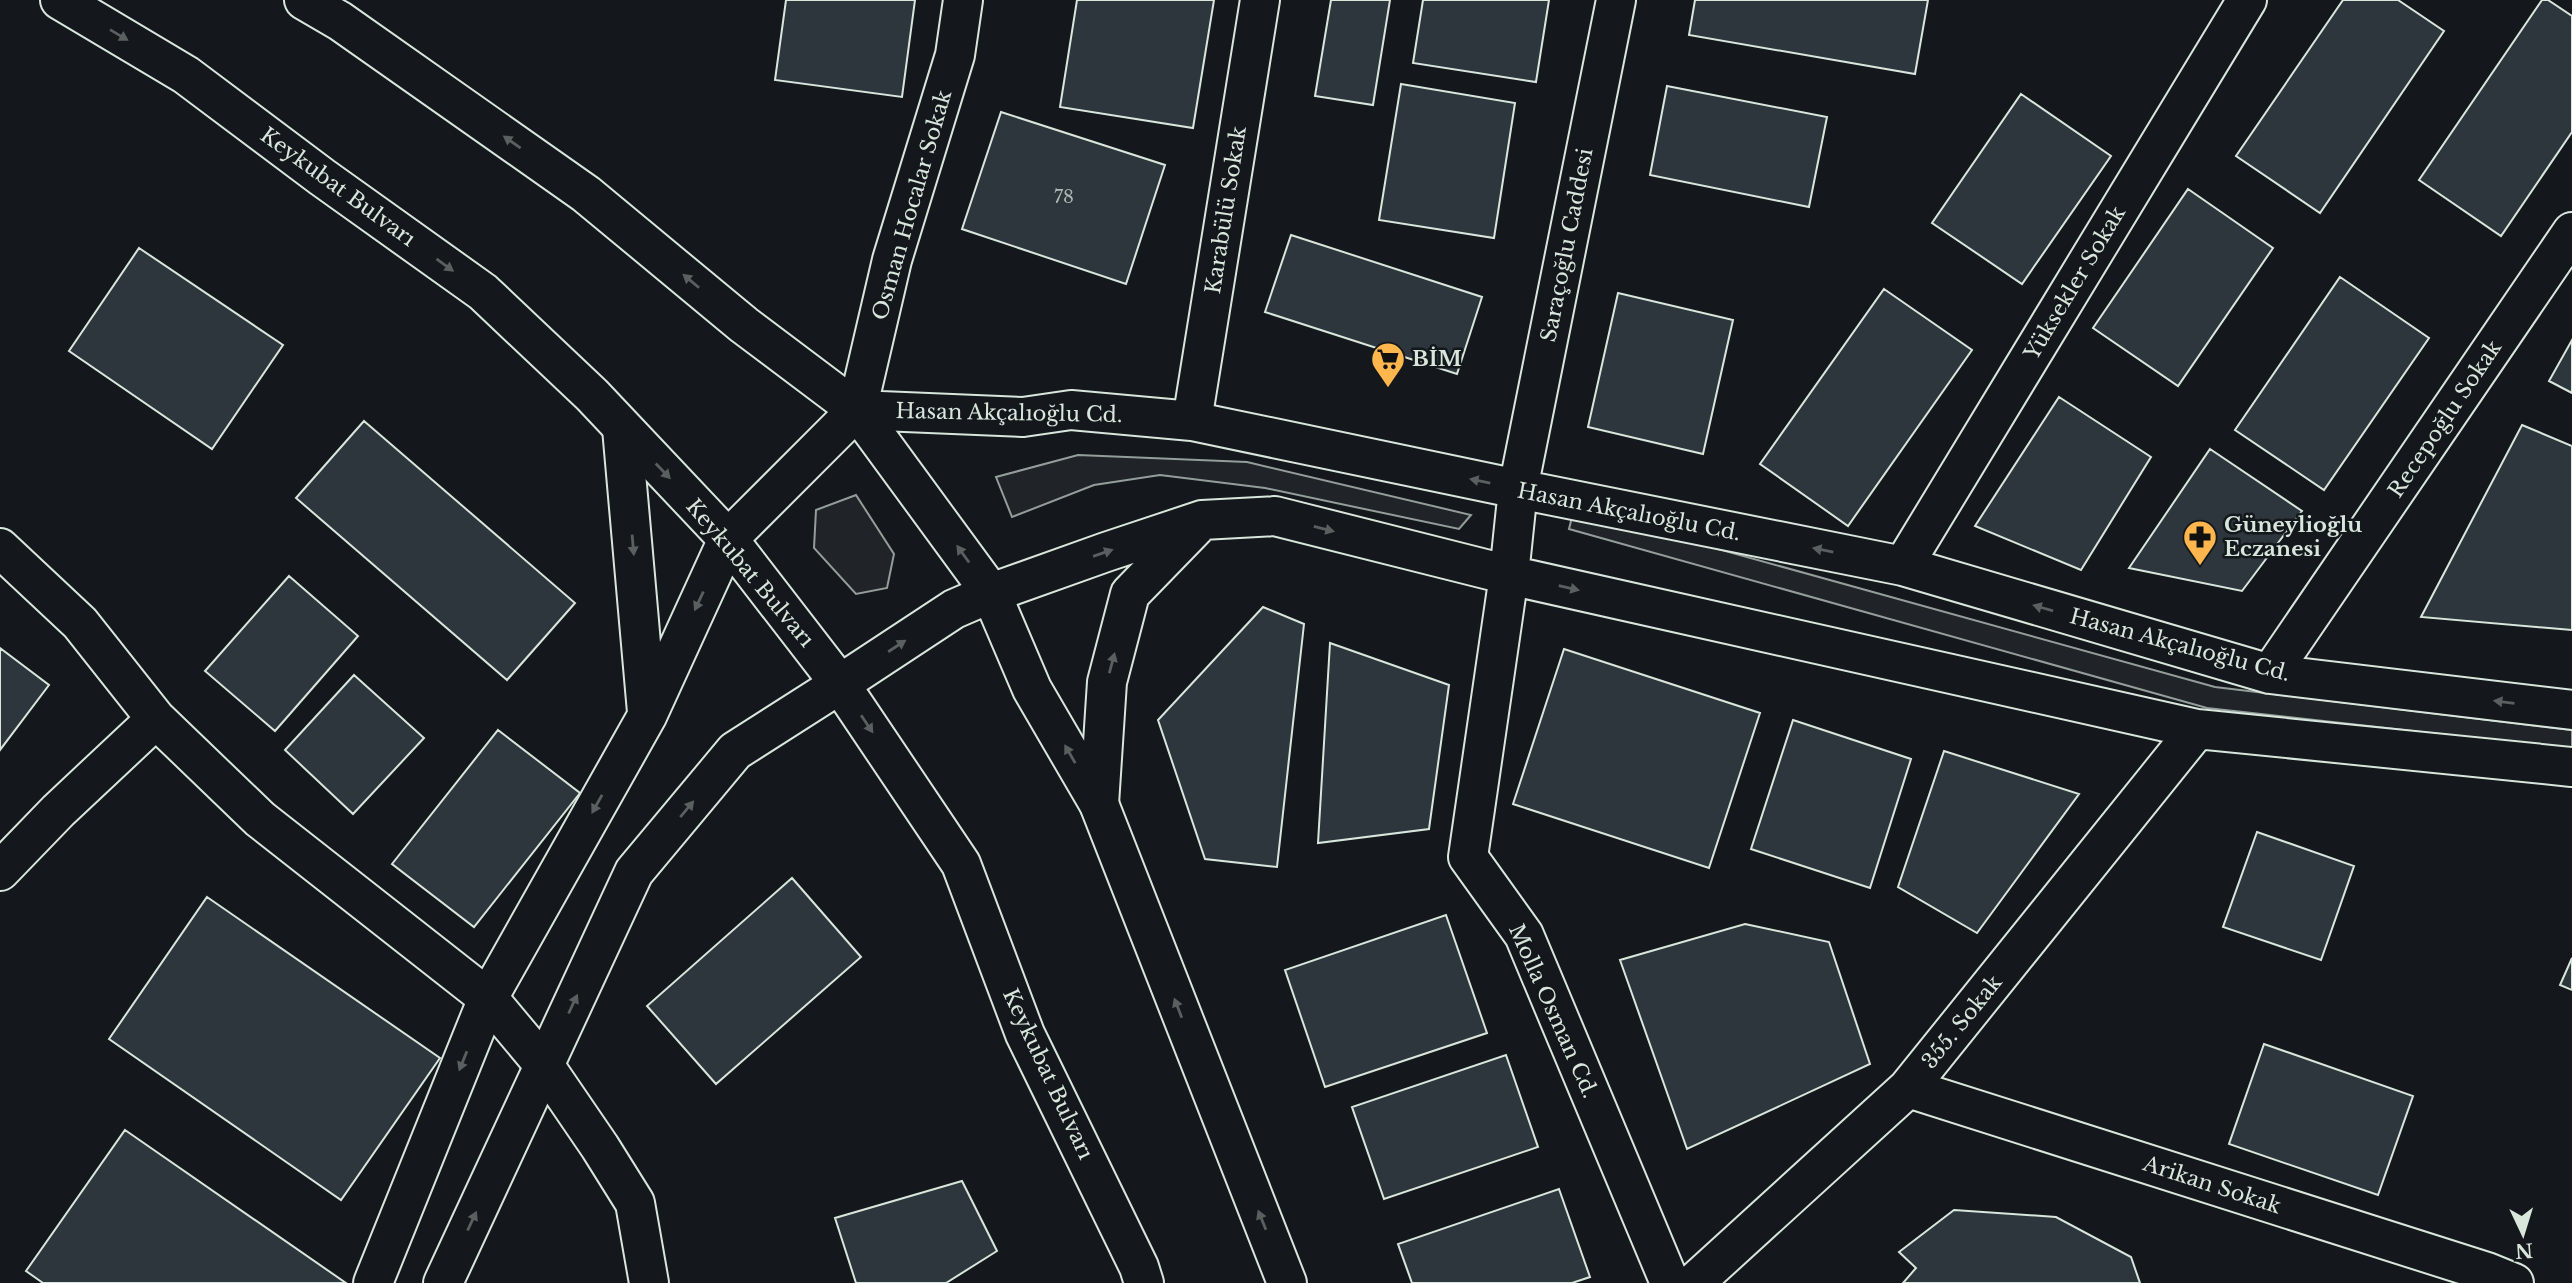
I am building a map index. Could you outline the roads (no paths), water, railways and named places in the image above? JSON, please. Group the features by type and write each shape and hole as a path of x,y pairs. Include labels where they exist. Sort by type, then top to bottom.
{"main road":[{"name":"Keykubat Bulvarı","path":"60,0 186,75 322,177 483,292 592,395 728,539 840,684 961,863 1025,1034 1139,1267 1144,1283"},
{"path":"304,0 340,21 586,194 744,325 857,410 991,593 1032,689 1098,804 1287,1283"},
{"name":"Osman Hocalar Sokak","path":"857,410 892,260 955,55 963,0"},
{"name":"Karabülü Sokak","path":"1192,421 1260,0"},
{"name":"Saraçoğlu Caddesi","path":"1518,489 1616,0"},
{"name":"Yüksekler Sokak","path":"1903,566 2247,0"},
{"name":"Recepoğlu Sokak","path":"2270,674 2572,232"},
{"path":"373,1283 488,998 647,716 728,539 857,410"},
{"name":"Hasan Akçalıoğlu Cd.","path":"857,410 1023,417 1071,410 1192,421 1903,566 2270,674 2572,710"},
{"path":"622,428 647,716"},
{"name":"Molla Osman Cd.","path":"1518,489 1509,575 1468,857 1524,935 1670,1283"},
{"path":"443,1283 634,872 735,751 954,609 991,593 1202,520 1275,516 1509,575 2197,729 2572,767"},
{"path":"1098,804 1107,682 1130,594 1202,520"},
{"path":"0,548 80,623 156,719 260,820 488,998 544,1065 635,1203 649,1283"},
{"path":"0,871 58,811 156,719"},
{"name":"355. Sokak","path":"1694,1283 1908,1088 2197,729"},
{"name":"Arikan Sokak","path":"1908,1088 2487,1272 2514,1283"}],"place":[{"name":"BİM","path":"1388,389"},
{"name":"Güneylioğlu Eczanesi","path":"2200,567"}]}
